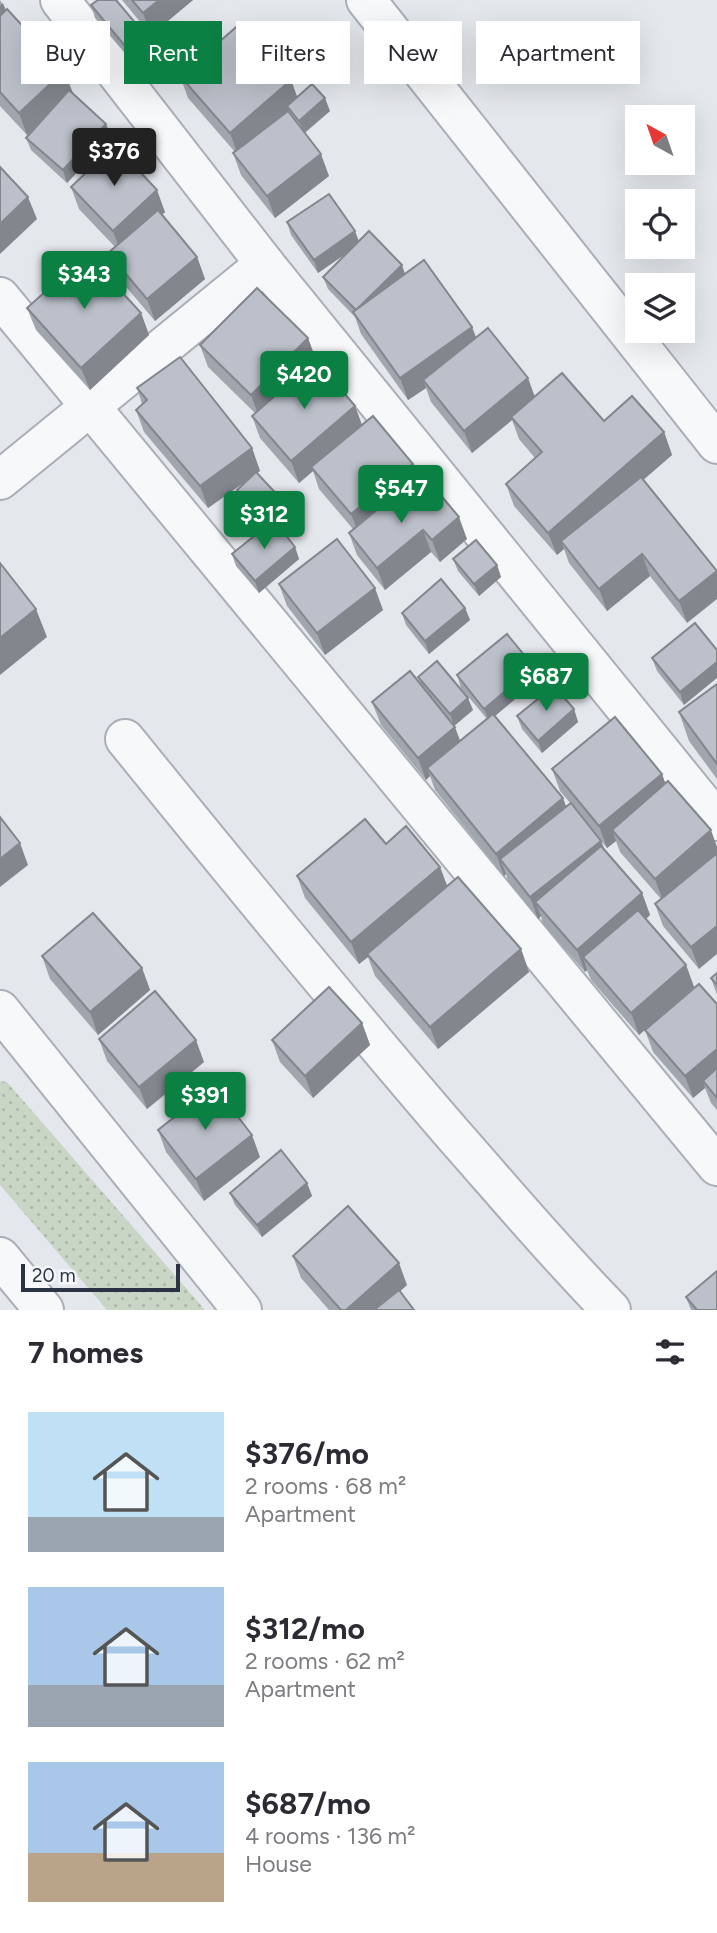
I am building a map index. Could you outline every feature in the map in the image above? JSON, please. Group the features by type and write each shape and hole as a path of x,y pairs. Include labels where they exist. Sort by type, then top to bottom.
{"street":[{"path":"60,0 265,264 717,821"},
{"path":"366,0 717,444"},
{"path":"0,480 265,264"},
{"path":"0,297 717,1166"},
{"path":"125,739 250,894 400,1072 571,1269 611,1310"},
{"path":"0,1010 242,1310"},
{"path":"0,1257 44,1310"}],"green space":[{"path":"0,1081 7,1082 205,1310 107,1310 0,1185"}],"building":[{"path":"98,0 116,0 134,21 124,21 124,45 110,28 110,21 104,21 91,5"},
{"path":"132,0 159,0 143,13"},
{"path":"7,9 21,24 21,84 50,84 19,113 0,92 0,16"},
{"path":"236,27 236,84 286,84 230,133 187,84 222,84 222,39"},
{"path":"312,84 325,98 299,121 287,106"},
{"path":"69,90 106,124 63,170 26,138"},
{"path":"288,111 321,154 267,196 233,153"},
{"path":"115,145 157,190 113,231 71,187"},
{"path":"0,167 28,197 0,224"},
{"path":"329,194 355,231 314,260 287,222"},
{"path":"158,210 197,257 147,299 108,253"},
{"path":"369,231 402,265 356,310 323,277"},
{"path":"87,254 141,313 81,368 27,308"},
{"path":"424,260 472,327 400,378 353,312"},
{"path":"257,288 308,338 251,395 200,345"},
{"path":"488,328 528,378 464,431 423,380"},
{"path":"180,357 252,448 200,486 136,410 147,400 137,388"},
{"path":"316,360 355,406 291,461 252,416"},
{"path":"562,373 604,421 632,396 664,432 548,533 506,484 542,452 511,417"},
{"path":"373,416 413,464 351,514 311,467"},
{"path":"256,472 283,501 264,519 237,490"},
{"path":"641,477 717,571 679,601 642,554 599,589 561,541"},
{"path":"402,489 418,508 438,492 459,517 432,540 423,530 377,568 349,533"},
{"path":"274,520 295,547 255,581 232,554"},
{"path":"337,539 375,588 317,633 279,584"},
{"path":"476,540 497,565 474,584 453,559"},
{"path":"0,563 36,609 0,638"},
{"path":"441,579 465,608 425,641 402,613"},
{"path":"695,623 717,650 717,662 680,692 652,658"},
{"path":"507,634 534,667 484,709 457,675"},
{"path":"437,661 468,698 450,714 418,677"},
{"path":"410,671 455,727 418,758 372,702"},
{"path":"717,684 717,764 679,712"},
{"path":"554,686 574,709 538,741 517,716"},
{"path":"493,714 563,798 496,854 427,768"},
{"path":"615,717 662,774 599,826 552,769"},
{"path":"668,781 711,830 655,879 612,830"},
{"path":"571,803 601,841 530,897 500,859"},
{"path":"0,817 20,843 0,859"},
{"path":"365,819 386,844 406,826 440,867 351,942 297,876"},
{"path":"601,846 642,893 577,950 535,902"},
{"path":"716,854 717,926 691,947 655,904"},
{"path":"458,877 521,949 430,1027 367,954"},
{"path":"638,910 686,965 631,1013 583,957"},
{"path":"93,913 142,968 90,1012 42,956"},
{"path":"717,973 717,985 711,978"},
{"path":"699,984 717,1004 717,1049 685,1076 645,1030"},
{"path":"329,987 362,1023 305,1076 272,1040"},
{"path":"155,991 196,1040 139,1087 99,1039"},
{"path":"717,1068 717,1098 703,1081"},
{"path":"214,1086 252,1135 196,1179 158,1130"},
{"path":"281,1150 307,1183 257,1225 230,1193"},
{"path":"348,1206 399,1263 346,1310 341,1310 293,1256"},
{"path":"717,1271 717,1310 697,1310 686,1297"},
{"path":"399,1290 414,1310 374,1310"}]}
